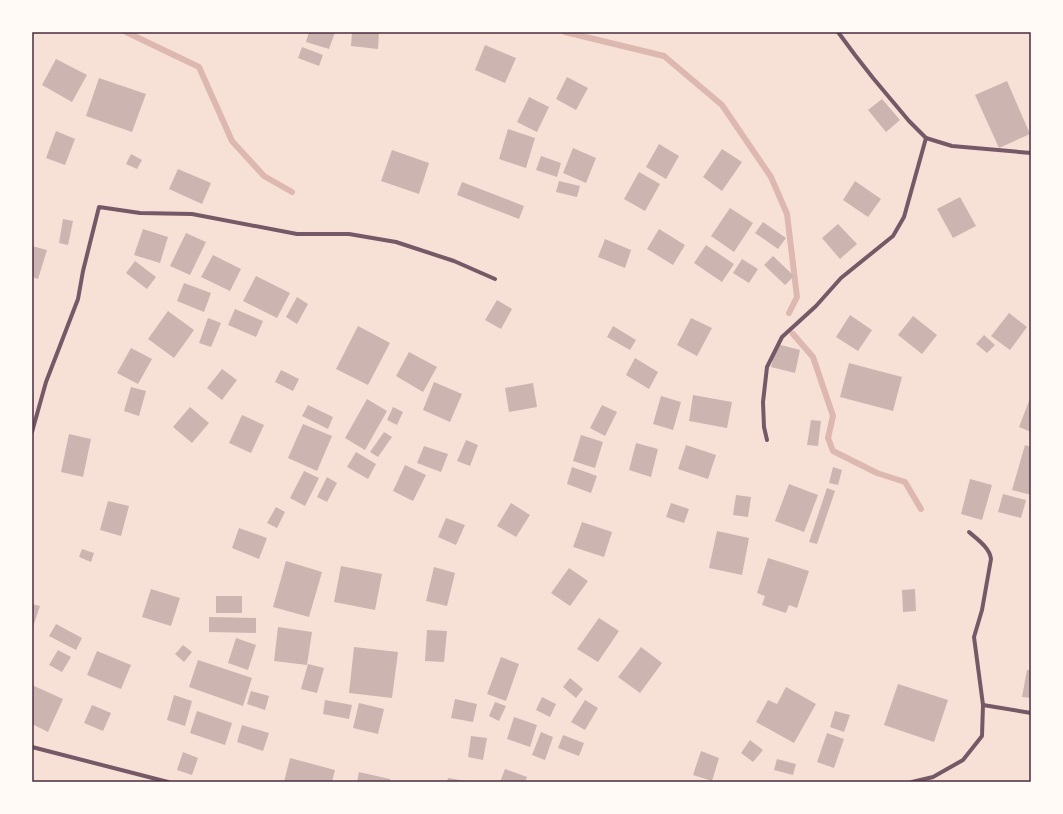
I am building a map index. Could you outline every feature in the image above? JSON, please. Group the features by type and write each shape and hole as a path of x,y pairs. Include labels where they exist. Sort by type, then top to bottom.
{"street":[{"path":"838,32 855,56 909,121 926,138 952,146 1031,153"},
{"path":"767,440 764,427 763,402 767,367 782,337 816,306 841,278 893,236 904,217 926,138"},
{"path":"32,432 46,382 78,299 83,271 99,207 140,213 192,214 297,234 349,234 396,242 454,261 495,279"},
{"path":"912,782 933,777 963,760 982,736 983,705 974,637 982,610 991,559 988,550 969,532"},
{"path":"983,705 1031,713"},
{"path":"32,747 168,782"}],"building":[{"path":"309,32 335,32 329,49 306,42"},
{"path":"352,32 379,32 378,49 351,46"},
{"path":"485,45 516,58 505,83 475,70"},
{"path":"302,47 323,55 319,66 298,58"},
{"path":"56,59 87,75 72,102 42,85"},
{"path":"567,77 588,88 576,110 556,99"},
{"path":"99,78 146,94 132,132 86,116"},
{"path":"1007,81 1030,134 999,148 975,95"},
{"path":"529,97 549,107 537,132 517,122"},
{"path":"882,99 900,120 886,132 868,110"},
{"path":"508,129 535,138 526,168 499,159"},
{"path":"56,131 75,139 65,165 46,158"},
{"path":"659,144 679,156 666,179 646,167"},
{"path":"573,148 596,158 586,183 563,173"},
{"path":"722,149 742,162 722,191 703,177"},
{"path":"392,150 429,163 419,194 381,181"},
{"path":"131,154 142,160 137,169 126,164"},
{"path":"541,156 561,163 557,177 536,170"},
{"path":"178,169 211,183 202,204 169,189"},
{"path":"639,172 660,184 645,211 624,199"},
{"path":"559,181 580,186 577,197 556,192"},
{"path":"855,181 881,199 868,217 843,200"},
{"path":"462,182 524,206 519,219 457,195"},
{"path":"960,197 976,226 953,238 937,209"},
{"path":"730,208 753,223 734,252 711,236"},
{"path":"63,219 73,221 68,245 59,243"},
{"path":"763,222 786,238 778,249 755,233"},
{"path":"838,224 857,244 840,259 822,238"},
{"path":"143,229 168,237 160,263 134,255"},
{"path":"659,229 685,245 673,265 647,249"},
{"path":"186,233 206,242 190,275 170,266"},
{"path":"605,239 631,250 625,268 598,257"},
{"path":"706,245 734,264 722,282 694,263"},
{"path":"32,246 47,250 38,279 32,277"},
{"path":"213,255 241,269 230,291 201,277"},
{"path":"773,256 794,276 785,285 764,265"},
{"path":"742,259 758,269 749,283 733,273"},
{"path":"135,261 156,277 147,289 126,273"},
{"path":"256,276 290,293 277,318 243,301"},
{"path":"184,283 211,293 204,312 177,301"},
{"path":"297,297 308,304 297,324 286,317"},
{"path":"497,300 512,309 501,329 485,320"},
{"path":"235,309 263,321 256,337 228,325"},
{"path":"168,311 194,330 174,358 148,339"},
{"path":"1009,313 1027,327 1010,350 991,336"},
{"path":"850,315 872,330 858,351 836,337"},
{"path":"913,316 937,335 922,354 898,335"},
{"path":"208,318 221,323 211,347 199,343"},
{"path":"691,318 712,328 697,356 677,345"},
{"path":"358,326 390,343 368,385 336,369"},
{"path":"613,326 636,340 630,350 607,337"},
{"path":"984,335 995,345 987,353 976,344"},
{"path":"777,344 800,350 795,373 771,367"},
{"path":"131,348 152,359 138,384 117,373"},
{"path":"409,352 437,367 423,392 396,376"},
{"path":"635,358 658,372 649,389 626,375"},
{"path":"849,363 902,377 893,411 840,397"},
{"path":"222,369 237,380 222,400 207,388"},
{"path":"281,370 299,379 293,391 275,382"},
{"path":"434,382 462,394 450,422 423,410"},
{"path":"533,383 537,407 509,412 505,388"},
{"path":"131,387 146,391 139,416 124,411"},
{"path":"693,395 732,402 727,428 689,421"},
{"path":"661,396 681,402 673,430 653,424"},
{"path":"1031,396 1031,432 1019,427"},
{"path":"367,399 387,411 365,450 345,438"},
{"path":"308,405 333,417 328,429 302,416"},
{"path":"602,405 617,412 605,436 590,428"},
{"path":"190,407 209,423 192,443 173,427"},
{"path":"393,407 403,412 397,425 387,420"},
{"path":"242,415 264,425 251,453 229,443"},
{"path":"811,420 821,421 818,446 807,445"},
{"path":"303,424 332,436 317,471 288,458"},
{"path":"384,432 392,437 378,457 370,452"},
{"path":"69,434 91,439 83,477 61,472"},
{"path":"581,435 603,442 595,468 573,461"},
{"path":"466,440 478,445 470,466 457,461"},
{"path":"636,443 658,449 651,477 629,470"},
{"path":"686,445 716,455 708,479 678,469"},
{"path":"1025,445 1031,447 1031,495 1012,490"},
{"path":"424,446 448,454 441,472 417,463"},
{"path":"356,452 376,464 368,479 347,467"},
{"path":"405,465 426,475 413,501 393,491"},
{"path":"572,467 597,476 591,493 567,484"},
{"path":"833,467 842,470 838,485 829,483"},
{"path":"304,471 319,478 305,506 290,498"},
{"path":"327,477 337,483 327,502 317,497"},
{"path":"970,479 992,485 982,520 961,514"},
{"path":"789,484 818,495 804,532 775,521"},
{"path":"827,488 835,491 817,544 809,542"},
{"path":"1003,494 1026,500 1021,518 998,512"},
{"path":"736,495 751,497 748,517 733,515"},
{"path":"108,501 129,506 121,536 100,530"},
{"path":"511,503 530,515 516,537 497,526"},
{"path":"671,503 689,509 684,523 666,517"},
{"path":"276,507 285,512 277,528 267,523"},
{"path":"446,518 465,525 456,545 438,537"},
{"path":"582,522 612,532 604,557 573,547"},
{"path":"239,528 267,538 259,559 232,548"},
{"path":"717,531 749,538 742,575 709,568"},
{"path":"82,549 94,553 91,562 79,557"},
{"path":"768,558 809,571 797,608 789,605 786,613 762,605 765,596 757,593"},
{"path":"286,561 322,572 309,617 273,607"},
{"path":"341,566 382,574 375,610 334,602"},
{"path":"434,567 455,573 447,606 426,601"},
{"path":"569,568 588,581 570,606 551,593"},
{"path":"151,589 180,598 171,626 142,617"},
{"path":"915,589 916,611 903,612 902,590"},
{"path":"216,596 242,596 242,613 216,613"},
{"path":"32,604 40,606 32,630"},
{"path":"209,617 256,618 256,633 209,632"},
{"path":"599,618 619,631 598,662 577,649"},
{"path":"56,624 82,638 76,650 49,636"},
{"path":"278,627 312,632 307,665 274,661"},
{"path":"427,630 447,631 444,662 425,661"},
{"path":"236,638 256,645 248,670 228,663"},
{"path":"183,645 192,652 184,662 175,654"},
{"path":"354,647 398,652 392,698 349,693"},
{"path":"641,647 662,663 640,693 618,677"},
{"path":"58,650 71,657 62,672 49,665"},
{"path":"97,651 131,665 121,689 87,675"},
{"path":"501,657 519,664 506,701 487,694"},
{"path":"198,660 252,678 243,706 189,687"},
{"path":"308,664 324,668 317,693 301,689"},
{"path":"1027,670 1031,670 1031,698 1022,697"},
{"path":"570,678 583,689 576,698 563,687"},
{"path":"898,684 948,700 934,742 884,725"},
{"path":"32,685 63,699 48,732 32,724"},
{"path":"786,687 816,704 794,743 756,722 768,700 777,704"},
{"path":"251,691 269,696 265,710 247,704"},
{"path":"174,695 192,701 185,726 167,720"},
{"path":"542,697 556,704 550,717 536,710"},
{"path":"455,699 477,704 473,722 451,718"},
{"path":"325,700 352,705 349,719 323,714"},
{"path":"585,700 598,708 585,730 571,722"},
{"path":"495,702 506,706 499,721 489,716"},
{"path":"359,703 384,709 378,734 353,728"},
{"path":"92,705 111,713 103,731 84,723"},
{"path":"197,711 232,723 225,745 190,733"},
{"path":"835,711 850,715 844,732 830,727"},
{"path":"514,717 537,725 530,747 507,739"},
{"path":"242,725 269,733 263,751 237,742"},
{"path":"541,732 553,737 545,760 532,755"},
{"path":"827,733 844,739 834,768 817,762"},
{"path":"563,735 584,743 579,756 558,748"},
{"path":"471,736 487,738 483,760 468,757"},
{"path":"750,740 763,750 753,762 741,753"},
{"path":"701,751 719,758 712,781 693,775"},
{"path":"183,752 198,758 192,775 177,770"},
{"path":"290,758 335,770 332,782 284,782"},
{"path":"777,759 796,764 793,775 774,770"},
{"path":"505,769 527,777 525,782 500,782"},
{"path":"359,772 390,779 390,782 357,782"},
{"path":"448,778 466,781 466,782 447,782"}],"waterway":[{"path":"126,32 199,67 232,141 264,176 292,192"},
{"path":"565,32 664,56 722,105 771,177 787,214 797,297 789,313"},
{"path":"793,334 813,357 833,416 828,438 833,451 877,473 905,482 921,509"}]}
